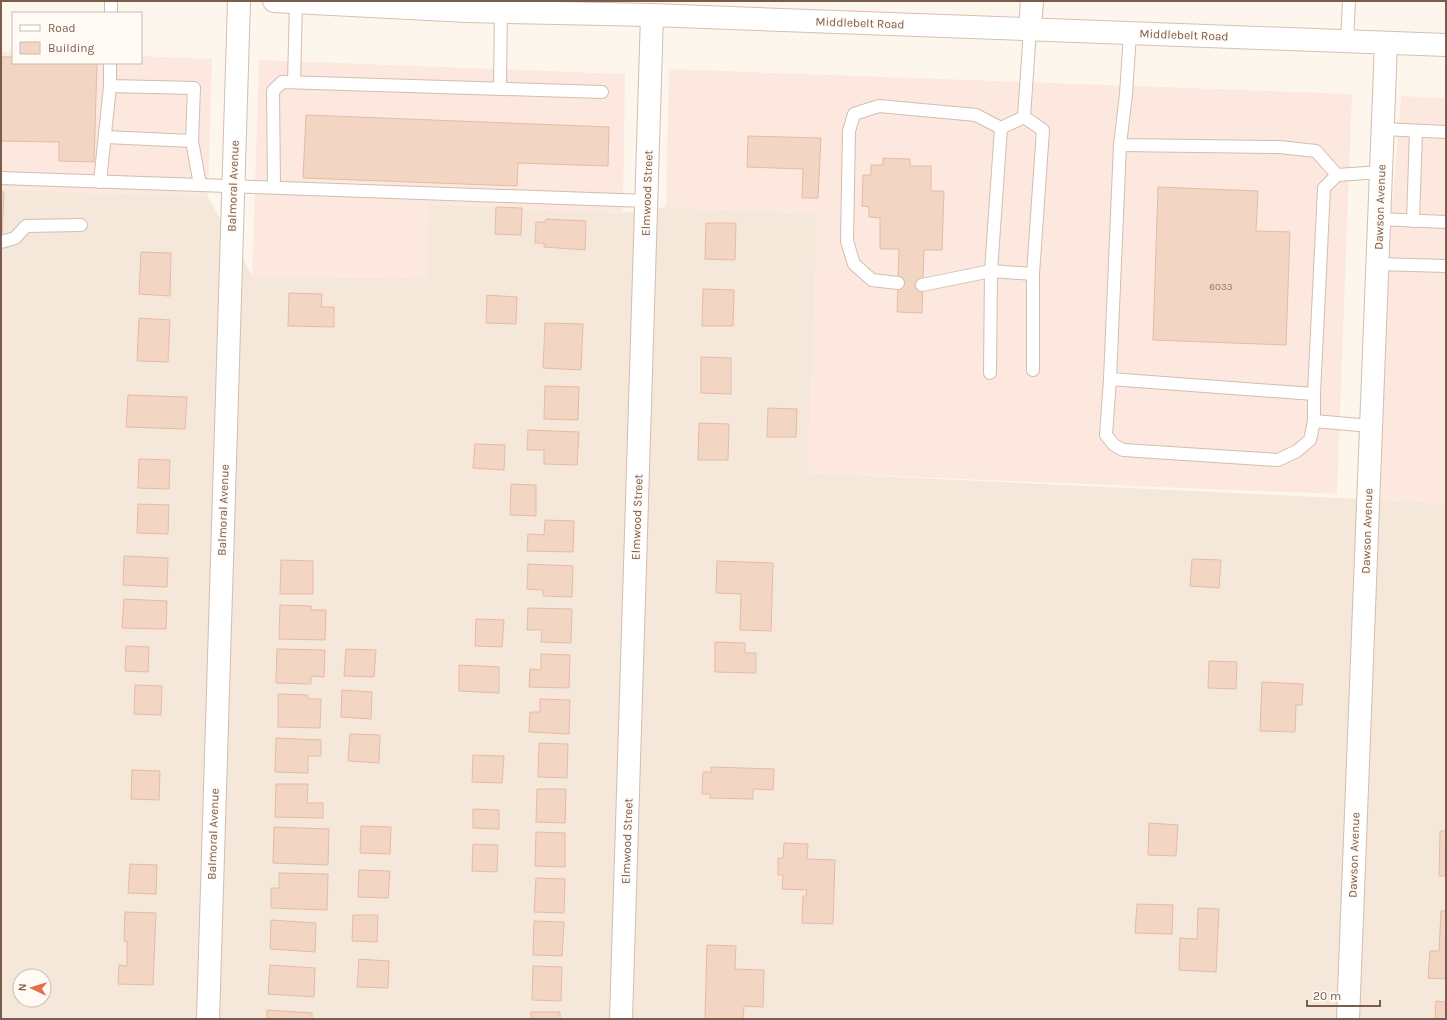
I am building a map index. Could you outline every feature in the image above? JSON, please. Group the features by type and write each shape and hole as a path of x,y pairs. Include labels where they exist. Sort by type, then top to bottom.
{"street":[{"name":"Balmoral Avenue","path":"208,1019 239,1"},
{"name":"Middlebelt Road","path":"274,1 619,7 652,15 1446,45"},
{"path":"1030,30 1032,1"},
{"name":"Elmwood Street","path":"621,1019 652,15"},
{"name":"Dawson Avenue","path":"1348,1019 1386,43"}],"lane":[{"path":"111,1 111,12"},
{"path":"284,1 294,82"},
{"path":"1347,41 1348,1"},
{"path":"500,89 501,6"},
{"path":"1024,117 1030,30"},
{"path":"1130,33 1126,94 1120,145 1110,379 1106,435 1114,445 1123,450 1278,460 1297,451 1310,440 1314,421 1324,188 1337,175 1381,172"},
{"path":"100,182 110,86 110,64"},
{"path":"274,187 273,91 282,82 602,92"},
{"path":"110,86 194,88 192,141 200,185"},
{"path":"898,283 872,280 854,264 847,241 849,131 854,114 879,106 976,115 1001,128"},
{"path":"1001,128 1024,117"},
{"path":"1024,117 1043,130 1033,274 1033,370"},
{"path":"990,373 991,271 1001,128"},
{"path":"1382,129 1446,132"},
{"path":"1413,221 1416,131"},
{"path":"105,137 192,141"},
{"path":"1120,145 1279,147 1316,151 1337,175"},
{"path":"1,178 646,201"},
{"path":"1379,219 1446,222"},
{"path":"1,242 15,238 26,226 81,225"},
{"path":"1377,264 1446,266"},
{"path":"922,285 991,271 1033,274"},
{"path":"1110,379 1314,394"},
{"path":"1314,421 1371,426"}],"shaded area":[{"path":"1,52 12,52 12,64 142,64 142,56 212,59 208,197 1,189"},
{"path":"259,60 625,74 623,213 429,204 428,278 252,277"},
{"path":"669,69 1352,94 1337,494 808,473 818,214 666,207"},
{"path":"1401,96 1446,98 1446,503 1368,499"},
{"path":"1,189 208,197 253,277 428,278 428,204 622,213 666,207 818,214 808,473 1446,503 1446,1019 1,1019"}],"building":[{"path":"1,57 12,57 12,64 97,64 94,162 59,161 59,142 1,141"},
{"path":"306,115 609,127 608,166 518,163 517,186 303,178"},
{"path":"748,136 821,138 818,198 802,198 803,169 747,167"},
{"path":"883,158 910,159 910,166 931,166 931,191 944,191 942,250 924,250 922,313 897,312 899,249 880,249 880,218 869,217 869,207 862,206 863,175 871,175 871,165 883,165"},
{"path":"1158,187 1258,191 1256,231 1290,232 1286,345 1153,340"},
{"path":"1,192 4,192 2,236 1,236"},
{"path":"496,207 522,208 521,235 495,234"},
{"path":"546,219 586,221 585,250 544,247 544,243 535,243 536,222 545,222"},
{"path":"706,223 736,223 735,260 705,259"},
{"path":"141,252 171,253 170,296 139,294"},
{"path":"703,289 734,290 733,326 702,326"},
{"path":"289,293 322,294 321,307 334,307 334,327 288,326"},
{"path":"487,295 517,297 516,324 486,323"},
{"path":"139,318 170,320 168,362 137,361"},
{"path":"545,323 583,324 581,370 543,368"},
{"path":"701,357 731,358 731,394 701,393"},
{"path":"545,386 579,387 578,420 544,419"},
{"path":"128,395 187,397 185,429 126,427"},
{"path":"768,408 797,409 796,437 767,437"},
{"path":"699,423 729,424 728,460 698,460"},
{"path":"528,430 579,432 577,465 544,464 544,450 527,450"},
{"path":"475,444 505,445 504,470 473,468"},
{"path":"139,459 170,460 169,489 138,488"},
{"path":"511,484 536,485 536,516 510,515"},
{"path":"138,504 169,505 168,534 137,533"},
{"path":"545,520 574,521 573,552 527,551 528,534 544,535"},
{"path":"124,556 168,558 167,587 123,585"},
{"path":"1192,559 1221,560 1219,588 1190,586"},
{"path":"281,560 313,561 313,594 280,594"},
{"path":"717,561 773,563 771,631 740,630 741,594 716,593"},
{"path":"528,564 573,566 572,597 543,596 543,590 527,589"},
{"path":"124,599 167,601 166,629 122,628"},
{"path":"280,605 311,606 312,610 326,610 325,640 279,639"},
{"path":"528,608 572,609 571,643 541,642 542,630 527,630"},
{"path":"476,619 504,620 502,647 475,646"},
{"path":"715,642 745,643 745,653 756,653 756,673 715,672"},
{"path":"126,646 149,647 148,672 125,671"},
{"path":"277,649 325,650 324,677 311,676 311,684 276,683"},
{"path":"346,649 376,650 374,677 344,676"},
{"path":"541,654 570,655 569,688 529,687 530,669 541,670"},
{"path":"1209,661 1237,662 1236,689 1208,688"},
{"path":"459,665 499,667 499,693 459,691"},
{"path":"1262,682 1303,684 1302,705 1296,705 1295,732 1260,731"},
{"path":"135,685 162,686 161,715 134,714"},
{"path":"342,690 372,692 371,719 341,717"},
{"path":"278,694 308,695 308,699 321,699 320,728 278,727"},
{"path":"540,699 570,700 569,734 529,732 530,712 540,712"},
{"path":"350,734 380,735 379,763 348,761"},
{"path":"276,738 321,740 321,756 308,756 308,773 275,772"},
{"path":"539,743 568,744 567,778 538,777"},
{"path":"473,755 504,756 502,783 472,782"},
{"path":"711,767 774,769 773,790 753,789 753,799 710,798 710,794 702,794 703,772 711,772"},
{"path":"132,770 160,771 159,800 131,799"},
{"path":"276,784 308,784 307,803 323,803 323,818 275,817"},
{"path":"537,789 566,789 565,823 536,822"},
{"path":"473,809 499,810 499,829 473,828"},
{"path":"1149,823 1178,825 1176,856 1148,855"},
{"path":"361,826 391,827 390,854 360,853"},
{"path":"274,827 329,829 328,865 273,863"},
{"path":"1440,831 1446,831 1446,876 1439,876"},
{"path":"536,832 565,833 565,867 535,866"},
{"path":"784,843 808,844 807,859 835,860 833,924 802,923 803,896 806,896 807,890 782,889 783,875 778,875 778,858 783,858"},
{"path":"473,844 498,845 497,872 472,871"},
{"path":"130,864 157,865 156,894 128,893"},
{"path":"359,870 390,871 388,898 358,897"},
{"path":"279,873 328,874 327,910 271,908 271,888 279,888"},
{"path":"536,878 565,879 564,913 534,912"},
{"path":"1137,904 1173,905 1172,934 1135,933"},
{"path":"1198,908 1219,909 1216,972 1179,970 1180,938 1197,939"},
{"path":"1441,911 1446,911 1446,979 1428,978 1430,951 1439,951"},
{"path":"125,912 156,913 153,985 118,984 119,965 127,966 127,941 124,941"},
{"path":"353,915 378,915 377,942 352,941"},
{"path":"271,920 316,923 315,952 270,949"},
{"path":"534,921 564,922 562,956 533,955"},
{"path":"707,945 736,946 735,969 764,970 763,1007 744,1006 743,1019 705,1019"},
{"path":"359,959 389,961 388,988 357,987"},
{"path":"270,965 315,968 314,997 268,994"},
{"path":"533,966 562,967 561,1001 532,1000"},
{"path":"1436,1001 1446,1002 1446,1019 1435,1019"},
{"path":"267,1010 312,1013 312,1019 267,1019"},
{"path":"531,1012 560,1012 560,1019 531,1019"}]}
